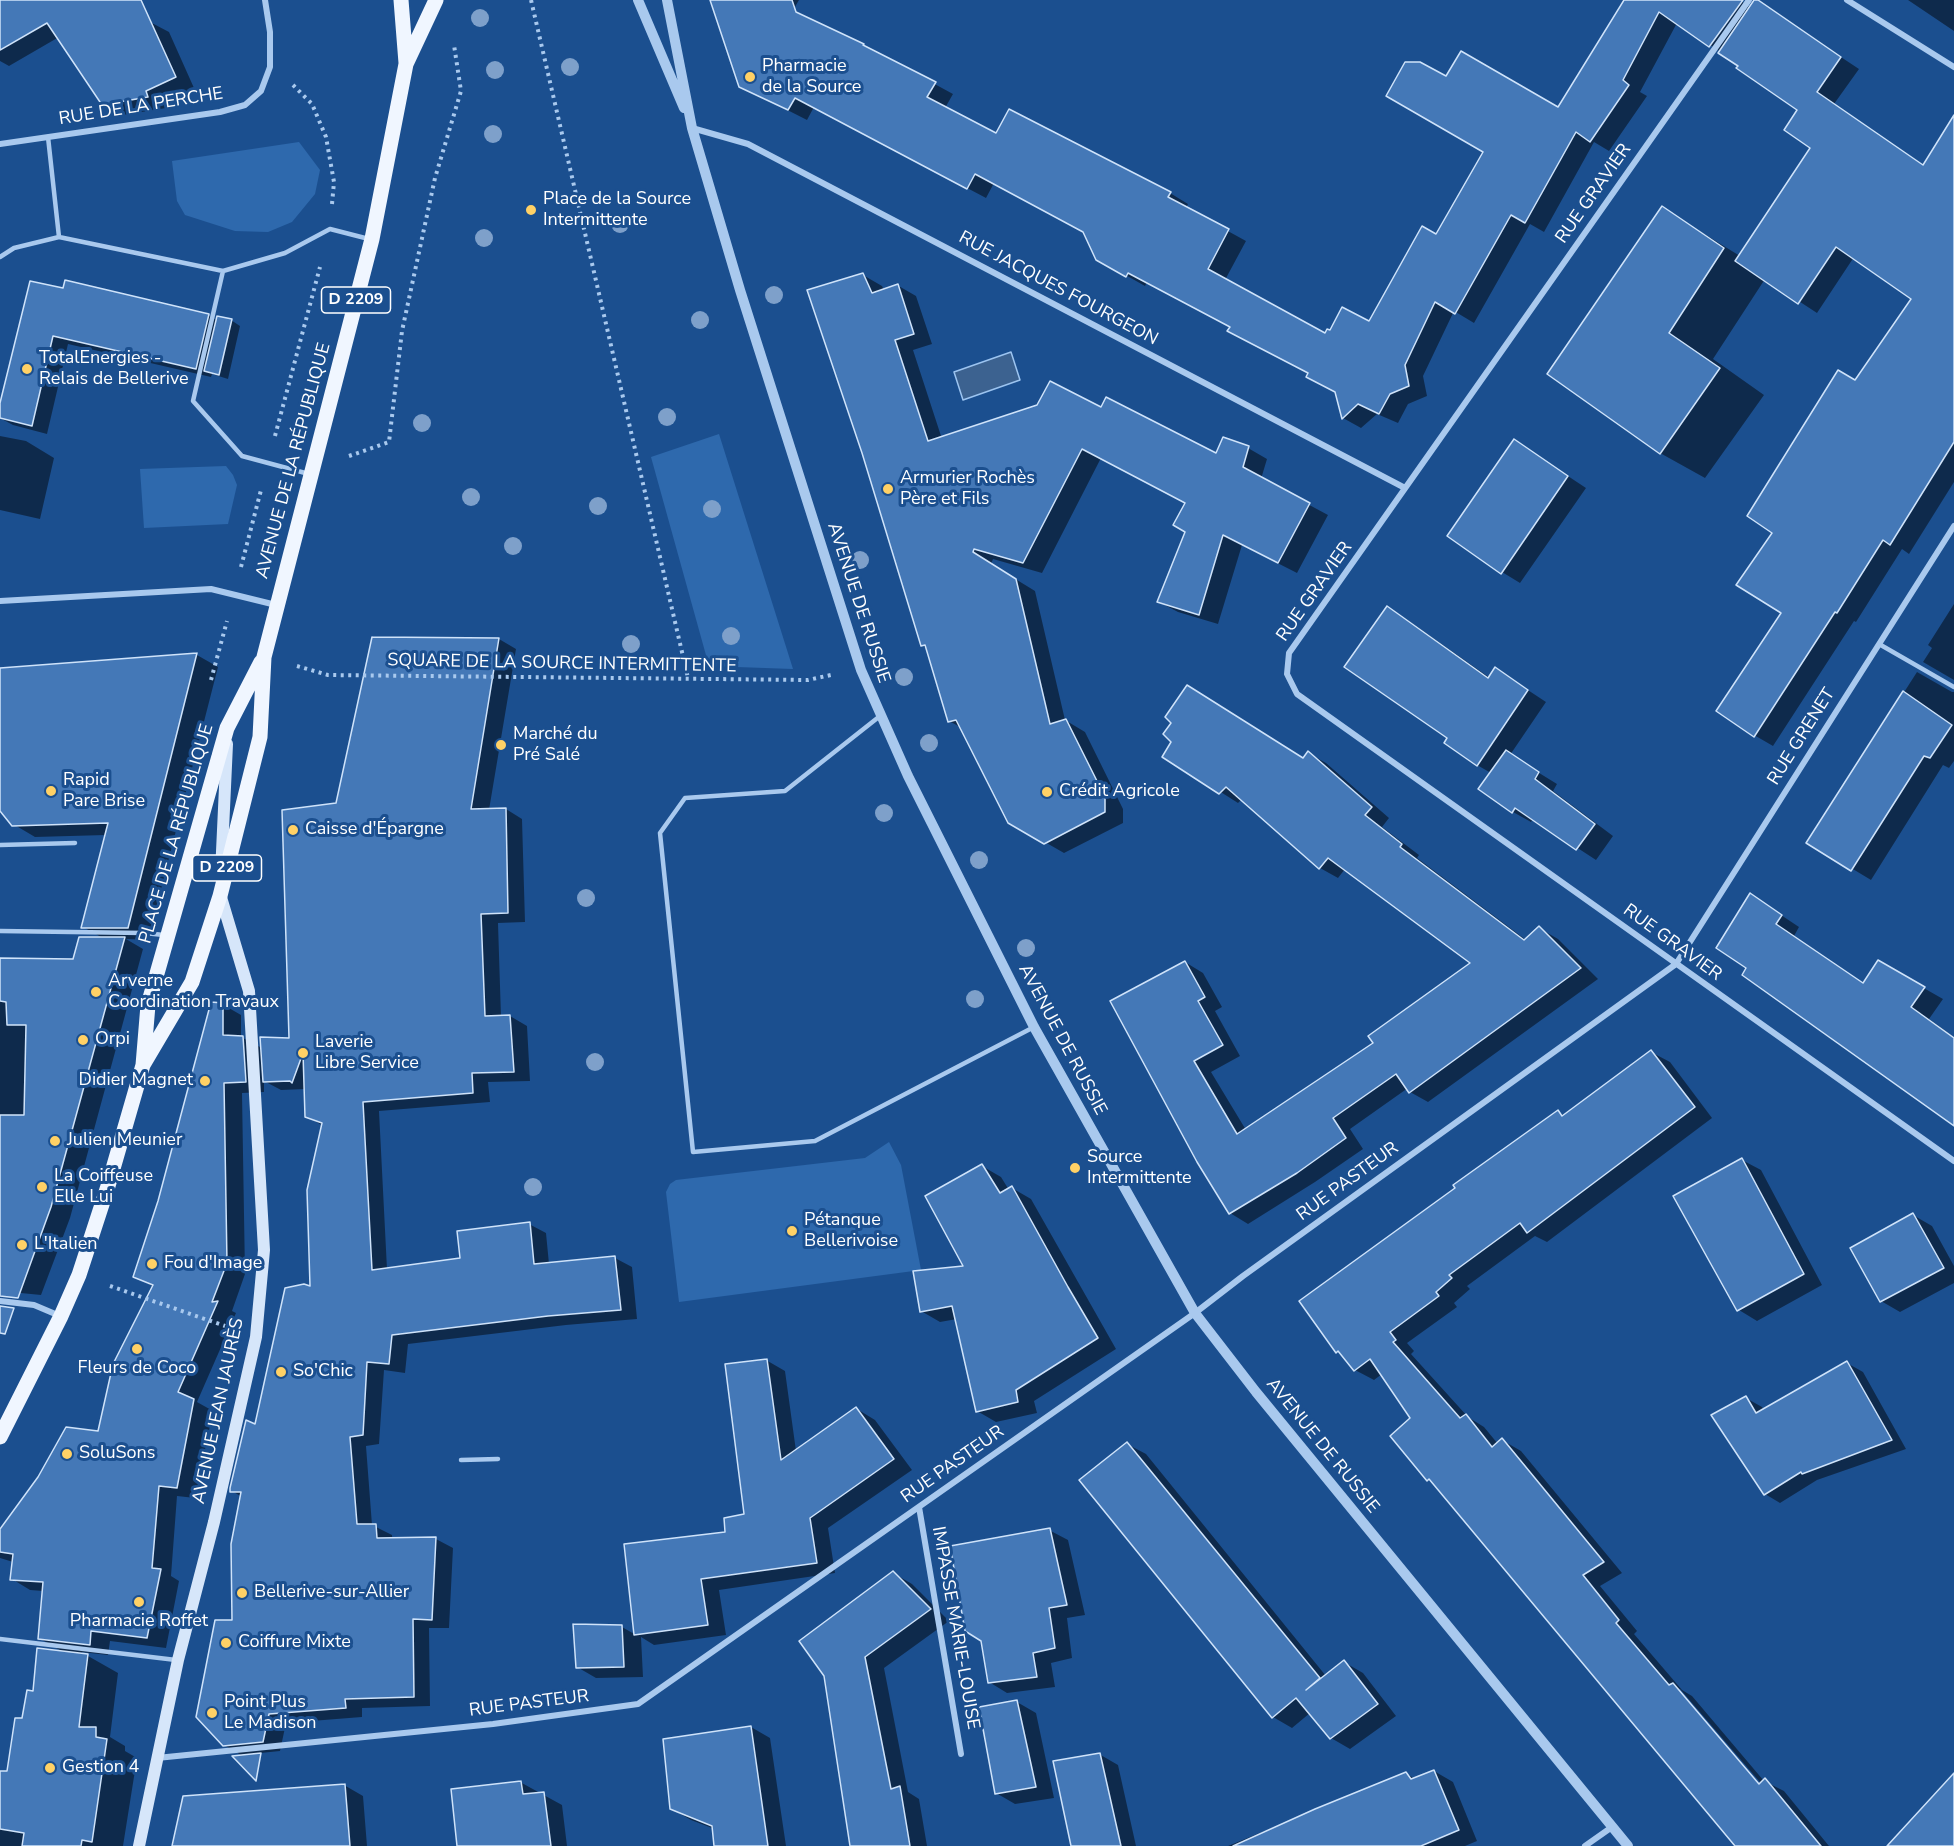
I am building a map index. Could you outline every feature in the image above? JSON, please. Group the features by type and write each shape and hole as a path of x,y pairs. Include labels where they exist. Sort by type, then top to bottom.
{"main road":[{"name":"AVENUE DE LA RÉPUBLIQUE","path":"401,0 406,64"},
{"name":"AVENUE DE LA RÉPUBLIQUE","path":"264,657 372,239 406,64 436,0"},
{"name":"PLACE DE LA RÉPUBLIQUE","path":"143,1065 148,1005 227,728 264,657"},
{"name":"D 2209","path":"0,1437 79,1275 143,1065 192,982 220,896 260,737 264,657"},
{"name":"AVENUE JEAN JAURÈS","path":"139,1846 178,1660 214,1522 256,1337 264,1250 249,991 220,896 227,728"}],"street":[{"name":"RUE DE LA PERCHE","path":"0,144 220,112 245,105 261,91 270,67 270,33 265,0"},
{"name":"AVENUE DE RUSSIE","path":"638,0 692,128"},
{"name":"AVENUE DE RUSSIE","path":"667,0 692,128 740,290 861,670 880,716 1034,1027 1195,1313 1256,1392 1628,1846"},
{"name":"RUE GRAVIER","path":"1749,0 1289,653 1287,674 1297,694 1954,1161"},
{"path":"1847,0 1954,67"},
{"name":"RUE JACQUES FOURGEON","path":"692,128 748,144 1406,488"},
{"name":"RUE GRENET","path":"1676,964 1954,526"},
{"path":"0,601 211,589 277,605"},
{"name":"RUE PASTEUR","path":"157,1758 493,1724 638,1704 1195,1313 1676,964"},
{"path":"0,1301 34,1305 61,1316"},
{"name":"IMPASSE MARIE-LOUISE","path":"919,1507 961,1755"},
{"path":"1585,1846 1612,1827"}],"lane":[{"path":"48,137 59,237"},
{"path":"0,256 14,248 59,237 223,271 285,253 330,229 372,239"},
{"path":"223,271 193,401 242,456 311,475"},
{"path":"1879,644 1954,687"},
{"path":"880,716 785,791 685,798 660,833 693,1152 815,1141 1034,1027"},
{"path":"0,845 75,843"},
{"path":"0,932 167,935"},
{"path":"461,1460 498,1460"},
{"path":"0,1638 178,1660"}],"path":[{"path":"531,0 688,678"},
{"path":"346,457 389,442 402,331 435,178 461,91 453,38"},
{"path":"211,681 330,229 334,182 326,137 312,104 293,85"},
{"name":"SQUARE DE LA SOURCE INTERMITTENTE","path":"264,657 328,675 808,680 861,670"},
{"path":"79,1275 256,1337"}],"shaded area":[{"path":"299,142 320,170 315,194 292,222 268,232 235,231 185,215 177,201 172,161"},
{"path":"1011,352 1020,380 963,400 954,372"},
{"path":"719,434 793,669 709,666 651,457"},
{"path":"226,466 237,485 228,524 144,528 140,469"},
{"name":"Pétanque Bellerivoise","path":"889,1142 901,1165 921,1270 679,1302 666,1192 670,1184 676,1180 865,1158"}],"building":[{"path":"0,0 141,0 176,77 146,91 148,97 102,105 47,23 0,50"},
{"path":"710,0 792,0 796,12 936,82 927,97 996,133 1009,109 1171,192 1168,197 1229,229 1208,269 1325,333 1327,329 1330,330 1342,307 1369,321 1422,226 1436,234 1483,152 1386,96 1405,62 1420,62 1446,76 1461,51 1558,107 1624,0 1743,0 1709,47 1659,12 1623,80 1629,85 1590,142 1576,132 1525,223 1511,215 1455,314 1435,302 1405,365 1409,386 1390,394 1379,414 1358,404 1342,419 1335,392 1306,377 1308,373 1227,331 1230,327 1128,273 1126,277 1096,260 1083,232 975,174 967,189 795,98 788,110 739,87"},
{"path":"1754,0 1758,0 1841,57 1817,92 1923,165 1954,115 1954,442 1890,545 1883,540 1754,737 1716,711 1781,613 1736,585 1772,533 1747,516 1838,370 1855,380 1911,299 1836,247 1798,304 1735,261 1810,148 1784,130 1797,110 1718,53"},
{"path":"1662,206 1724,248 1669,333 1720,368 1660,454 1547,374"},
{"path":"863,273 872,293 898,284 914,334 895,340 928,441 1037,405 1050,381 1101,407 1106,397 1216,453 1223,437 1249,446 1243,467 1310,503 1278,563 1223,535 1199,615 1157,602 1185,532 1173,525 1185,503 1082,449 1023,563 974,549 973,552 1016,579 1050,724 1066,719 1105,797 1105,812 1044,844 1008,823 956,720 948,722 925,645 921,646 862,453 807,290"},
{"path":"65,280 209,314 196,369 53,336 32,426 0,418 0,403 30,281 63,288"},
{"path":"217,316 232,319 219,375 204,371"},
{"path":"1514,439 1568,476 1501,574 1447,536"},
{"path":"1387,606 1488,678 1495,667 1528,690 1477,766 1444,743 1447,738 1344,667"},
{"path":"372,637 499,638 471,809 506,808 508,913 481,914 485,1016 510,1015 514,1072 472,1073 473,1093 363,1102 372,1270 460,1258 457,1231 530,1222 534,1264 615,1256 621,1310 548,1316 392,1335 389,1364 367,1362 363,1435 350,1437 357,1524 376,1524 377,1538 436,1537 432,1620 413,1619 414,1697 345,1699 346,1708 269,1714 263,1742 223,1746 196,1717 215,1620 232,1620 231,1544 241,1492 230,1492 230,1488 246,1420 255,1424 285,1288 304,1284 310,1286 307,1190 322,1123 305,1117 303,1053 292,1083 290,1081 263,1082 260,1037 289,1038 282,810 336,803"},
{"path":"197,653 128,928 81,928 108,823 12,826 0,811 0,668"},
{"path":"1187,685 1303,758 1308,751 1372,807 1365,815 1402,844 1400,847 1524,940 1539,926 1581,968 1409,1093 1396,1074 1333,1118 1346,1138 1297,1173 1229,1214 1197,1162 1110,1001 1185,961 1205,997 1198,1001 1223,1045 1194,1061 1237,1134 1373,1043 1368,1036 1470,963 1328,858 1319,869 1226,787 1219,794 1162,757 1171,742 1163,734 1171,723 1165,717"},
{"path":"1903,691 1952,725 1930,758 1924,756 1851,871 1806,843"},
{"path":"1506,750 1539,772 1535,779 1595,824 1576,850 1515,808 1512,813 1478,789"},
{"path":"1750,893 1782,915 1776,924 1863,983 1878,960 1925,987 1911,1007 1954,1038 1954,1126 1742,975 1746,968 1716,948"},
{"path":"79,937 125,937 51,1207 18,1298 0,1296 0,1115 24,1115 26,1025 7,1025 6,1002 0,1001 0,958 73,959"},
{"path":"211,1002 223,1003 223,1035 243,1036 246,1082 224,1083 227,1263 212,1302 218,1301 178,1392 194,1399 177,1488 159,1486 152,1568 161,1569 147,1638 91,1631 90,1645 38,1639 43,1582 10,1580 13,1554 0,1552 0,1529 38,1477 66,1427 98,1431 113,1364 153,1285 133,1277 158,1201"},
{"path":"1651,1050 1695,1107 1527,1233 1520,1223 1449,1275 1452,1278 1436,1292 1439,1296 1390,1332 1396,1340 1393,1342 1460,1418 1466,1414 1492,1447 1502,1438 1604,1562 1583,1575 1619,1620 1616,1623 1669,1685 1673,1683 1759,1784 1765,1778 1821,1846 1735,1846 1429,1479 1427,1481 1390,1436 1410,1418 1370,1359 1354,1371 1338,1351 1336,1353 1299,1301 1455,1188 1453,1185 1558,1110 1562,1116"},
{"path":"1742,1158 1804,1274 1737,1311 1673,1196"},
{"path":"982,1164 1000,1193 1012,1186 1098,1338 1016,1390 1018,1402 976,1412 952,1306 920,1312 913,1271 963,1266 925,1196"},
{"path":"1913,1213 1944,1268 1880,1302 1850,1248"},
{"path":"0,1306 14,1308 5,1334 0,1333"},
{"path":"767,1359 781,1460 856,1407 894,1459 810,1518 817,1563 701,1579 708,1625 634,1635 624,1544 725,1532 724,1518 744,1514 725,1364"},
{"path":"1847,1361 1892,1440 1802,1474 1801,1472 1764,1495 1711,1415 1746,1396 1756,1413"},
{"path":"1127,1442 1320,1678 1306,1690 1344,1660 1378,1704 1330,1739 1296,1698 1272,1718 1079,1480"},
{"path":"1050,1528 1067,1605 1049,1608 1055,1648 1033,1653 1037,1677 988,1683 981,1641 965,1631 950,1546"},
{"path":"893,1571 931,1609 865,1657 891,1789 900,1786 910,1846 850,1846 824,1676 799,1641"},
{"path":"573,1624 622,1625 624,1667 576,1668"},
{"name":"Gestion 4","path":"37,1648 88,1654 79,1727 96,1727 96,1737 107,1739 92,1842 82,1840 81,1846 22,1846 24,1833 0,1829 0,1771 7,1771 15,1718 22,1718 27,1690 33,1691"},
{"path":"1017,1700 1036,1787 995,1794 979,1707"},
{"path":"751,1726 768,1846 714,1846 712,1826 670,1809 663,1739"},
{"path":"261,1753 256,1781 232,1756"},
{"path":"1100,1753 1121,1846 1071,1846 1053,1761"},
{"path":"1434,1770 1459,1830 1421,1846 1233,1846 1406,1772 1411,1779"},
{"path":"1954,1773 1954,1846 1887,1846"},
{"path":"521,1781 523,1794 544,1792 551,1846 457,1846 451,1789"},
{"path":"345,1784 350,1846 172,1846 183,1796"}],"place":[{"name":"Pharmacie de la Source","path":"750,77"},
{"name":"Place de la Source Intermittente","path":"531,210"},
{"name":"TotalEnergies - Relais de Bellerive","path":"27,369"},
{"name":"Armurier Rochès Père et Fils","path":"888,489"},
{"name":"Marché du Pré Salé","path":"501,745"},
{"name":"Rapid Pare Brise","path":"51,791"},
{"name":"Crédit Agricole","path":"1047,792"},
{"name":"Caisse d'Épargne","path":"293,830"},
{"name":"Arverne Coordination Travaux","path":"96,992"},
{"name":"Orpi","path":"83,1040"},
{"name":"Laverie Libre Service","path":"303,1053"},
{"name":"Didier Magnet","path":"205,1081"},
{"name":"Julien Meunier","path":"55,1141"},
{"name":"Source Intermittente","path":"1075,1168"},
{"name":"La Coiffeuse Elle Lui","path":"42,1187"},
{"name":"Pétanque Bellerivoise","path":"792,1231"},
{"name":"L'Italien","path":"22,1245"},
{"name":"Fou d'Image","path":"152,1264"},
{"name":"Fleurs de Coco","path":"137,1349"},
{"name":"So'Chic","path":"281,1372"},
{"name":"SoluSons","path":"67,1454"},
{"name":"Bellerive-sur-Allier","path":"242,1593"},
{"name":"Pharmacie Roffet","path":"139,1602"},
{"name":"Coiffure Mixte","path":"226,1643"},
{"name":"Point Plus Le Madison","path":"212,1713"},
{"name":"Gestion 4","path":"50,1768"}]}
